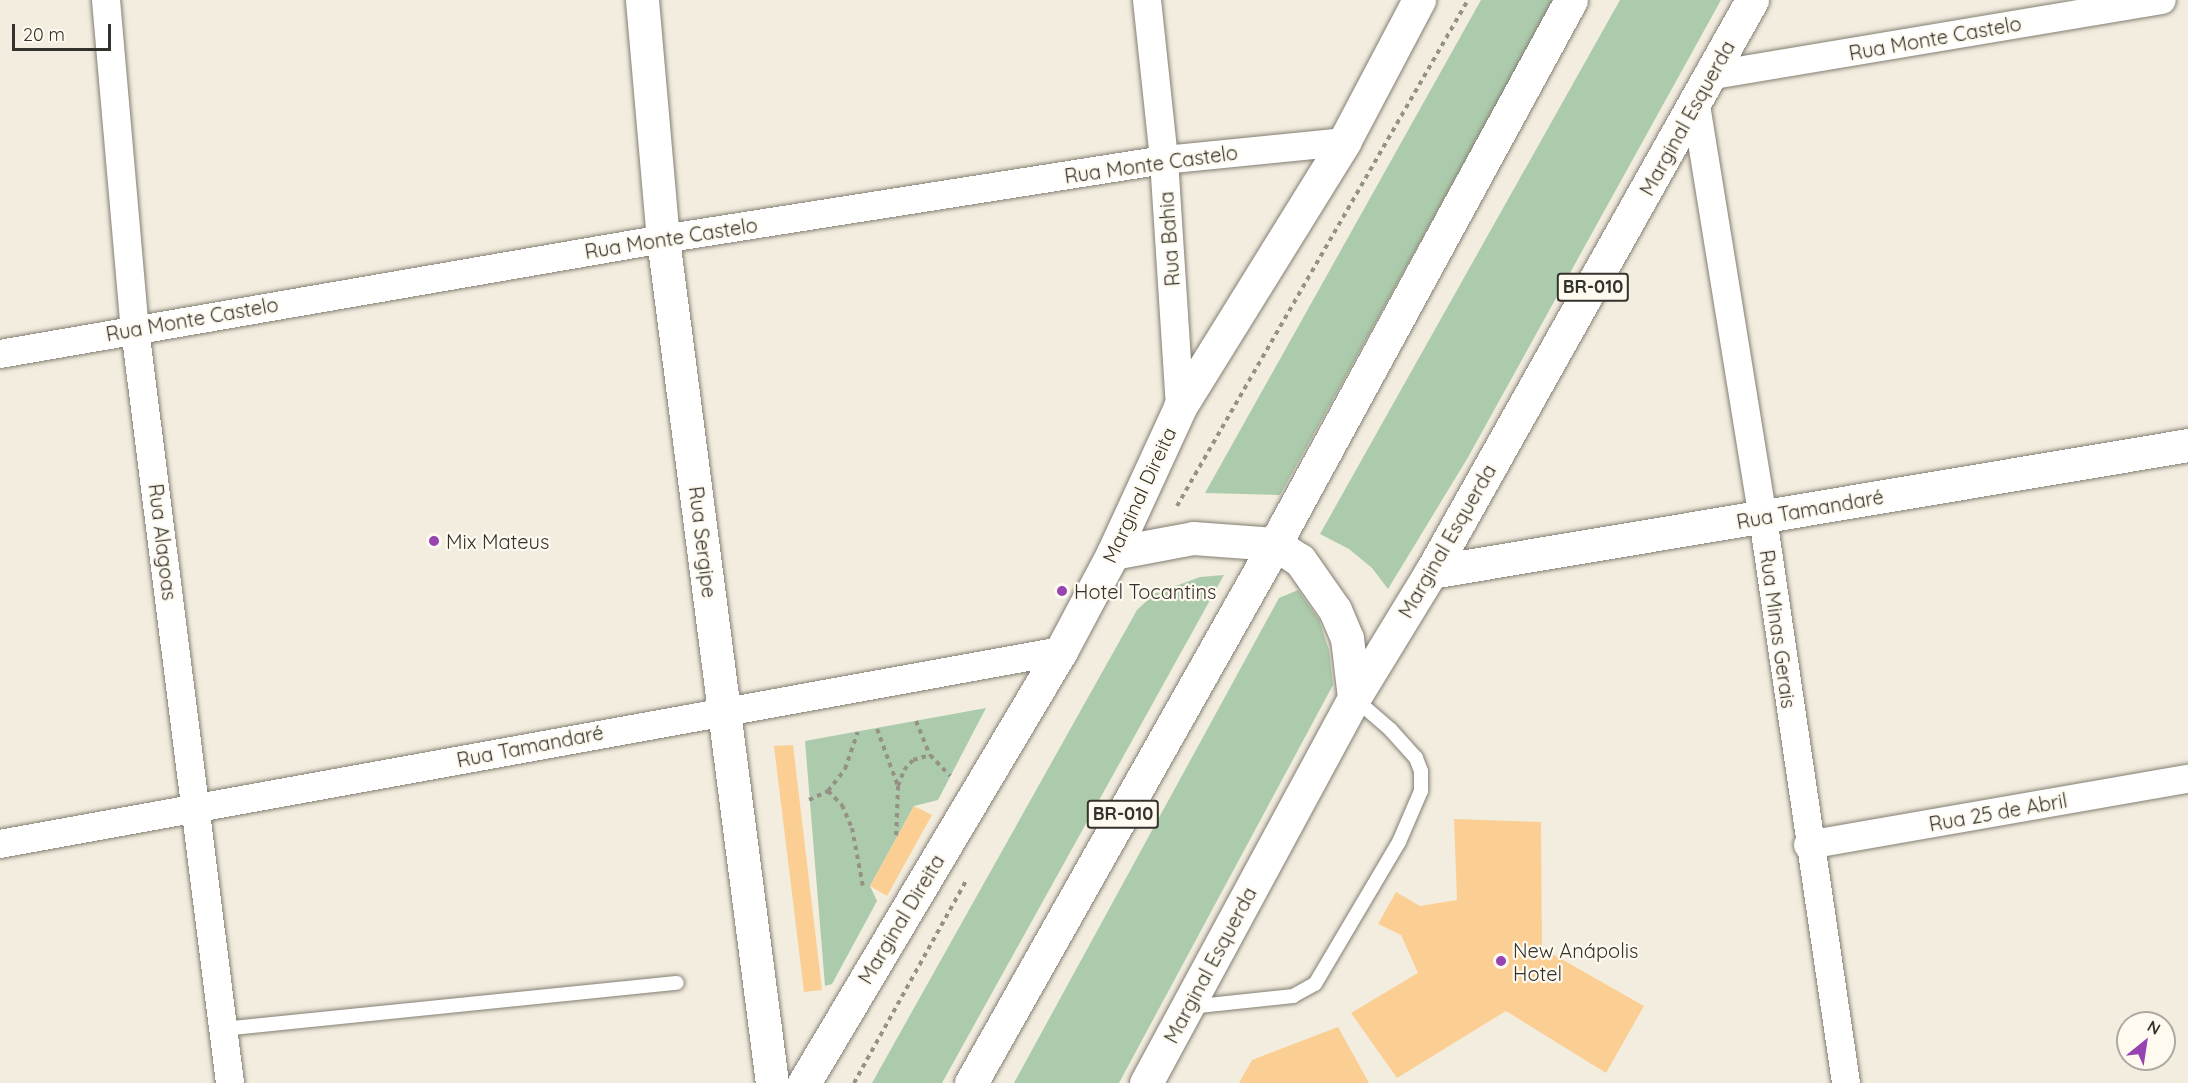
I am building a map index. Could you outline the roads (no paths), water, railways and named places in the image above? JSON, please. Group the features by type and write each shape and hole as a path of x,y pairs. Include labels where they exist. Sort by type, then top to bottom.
{"main road":[{"name":"Rua Sergipe","path":"642,0 663,239 772,1083"},
{"name":"Marginal Direita","path":"804,1083 1061,651 1113,553 1180,407 1344,142 1419,0"},
{"name":"BR-010","path":"971,1083 1275,544 1571,0"},
{"name":"Marginal Esquerda","path":"1146,1083 1354,698 1431,572 1752,0"},
{"name":"Rua Tamandaré","path":"1431,572 2188,445"},
{"path":"1113,553 1193,538 1275,544 1300,560 1335,610 1347,638 1354,698"}],"street":[{"name":"Rua Alagoas","path":"106,0 135,328 230,1083"},
{"name":"Rua Bahia","path":"1147,0 1164,160 1180,407"},
{"name":"Rua Monte Castelo","path":"1702,91 2162,0"},
{"name":"Rua Minas Gerais","path":"1702,91 1808,845 1845,1083"},
{"name":"Rua Monte Castelo","path":"0,354 135,328 663,239 1164,160 1344,142"},
{"name":"Rua Tamandaré","path":"0,844 724,709 1061,651"},
{"name":"Rua 25 de Abril","path":"1808,845 2188,780"}],"lane":[{"path":"1187,1008 1293,996 1315,984 1399,842 1421,791 1421,771 1416,758 1391,730 1354,698"},
{"path":"222,1029 676,983"}],"place":[{"name":"Mix Mateus","path":"434,541"},
{"name":"Hotel Tocantins","path":"1062,591"},
{"name":"New Anápolis Hotel","path":"1501,961"}]}
